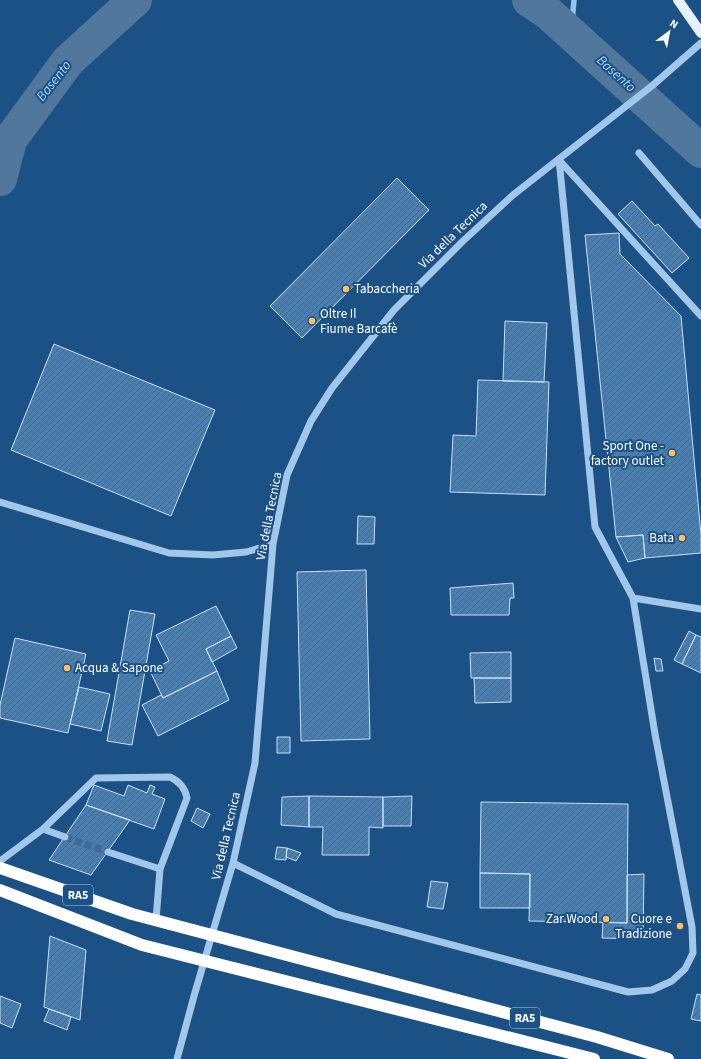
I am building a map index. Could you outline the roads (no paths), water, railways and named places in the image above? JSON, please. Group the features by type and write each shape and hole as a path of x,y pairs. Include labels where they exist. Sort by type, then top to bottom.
{"highway":[{"name":"RA5","path":"0,868 132,914 597,1037 668,1059"},
{"name":"RA5","path":"0,890 142,945 594,1059"}],"main road":[{"path":"678,0 701,33"}],"street":[{"name":"Via della Tecnica","path":"177,1059 233,863 255,763 273,544 287,475 311,421 332,388 394,310 463,241 513,195 653,85 701,43"},
{"path":"639,153 701,225"},
{"path":"559,159 701,316"},
{"path":"233,863 336,914 628,992 652,990 672,981 685,969 693,953 692,928 655,734 633,598 595,527 559,159"},
{"path":"0,502 169,553 213,555 246,552 273,544"},
{"path":"633,598 701,609"},
{"path":"0,861 43,829 96,778 170,776 176,779 182,786 187,798 160,869 156,920"},
{"path":"43,829 65,837"},
{"path":"108,852 160,869"}],"waterway":[{"name":"Basento","path":"0,179 10,140 68,61 135,0"},
{"name":"Basento","path":"529,0 547,12 701,151"},
{"path":"571,34 574,0"},
{"path":"0,143 10,140"}],"tunnel":[{"path":"65,837 108,852"}],"place":[{"name":"Tabaccheria","path":"346,289"},
{"name":"Oltre Il Fiume Barcafè","path":"312,321"},
{"name":"Sport One - factory outlet","path":"672,453"},
{"name":"Bata","path":"682,538"},
{"name":"Acqua & Sapone","path":"67,668"},
{"name":"Zar Wood","path":"606,919"},
{"name":"Cuore e Tradizione","path":"680,926"}]}
